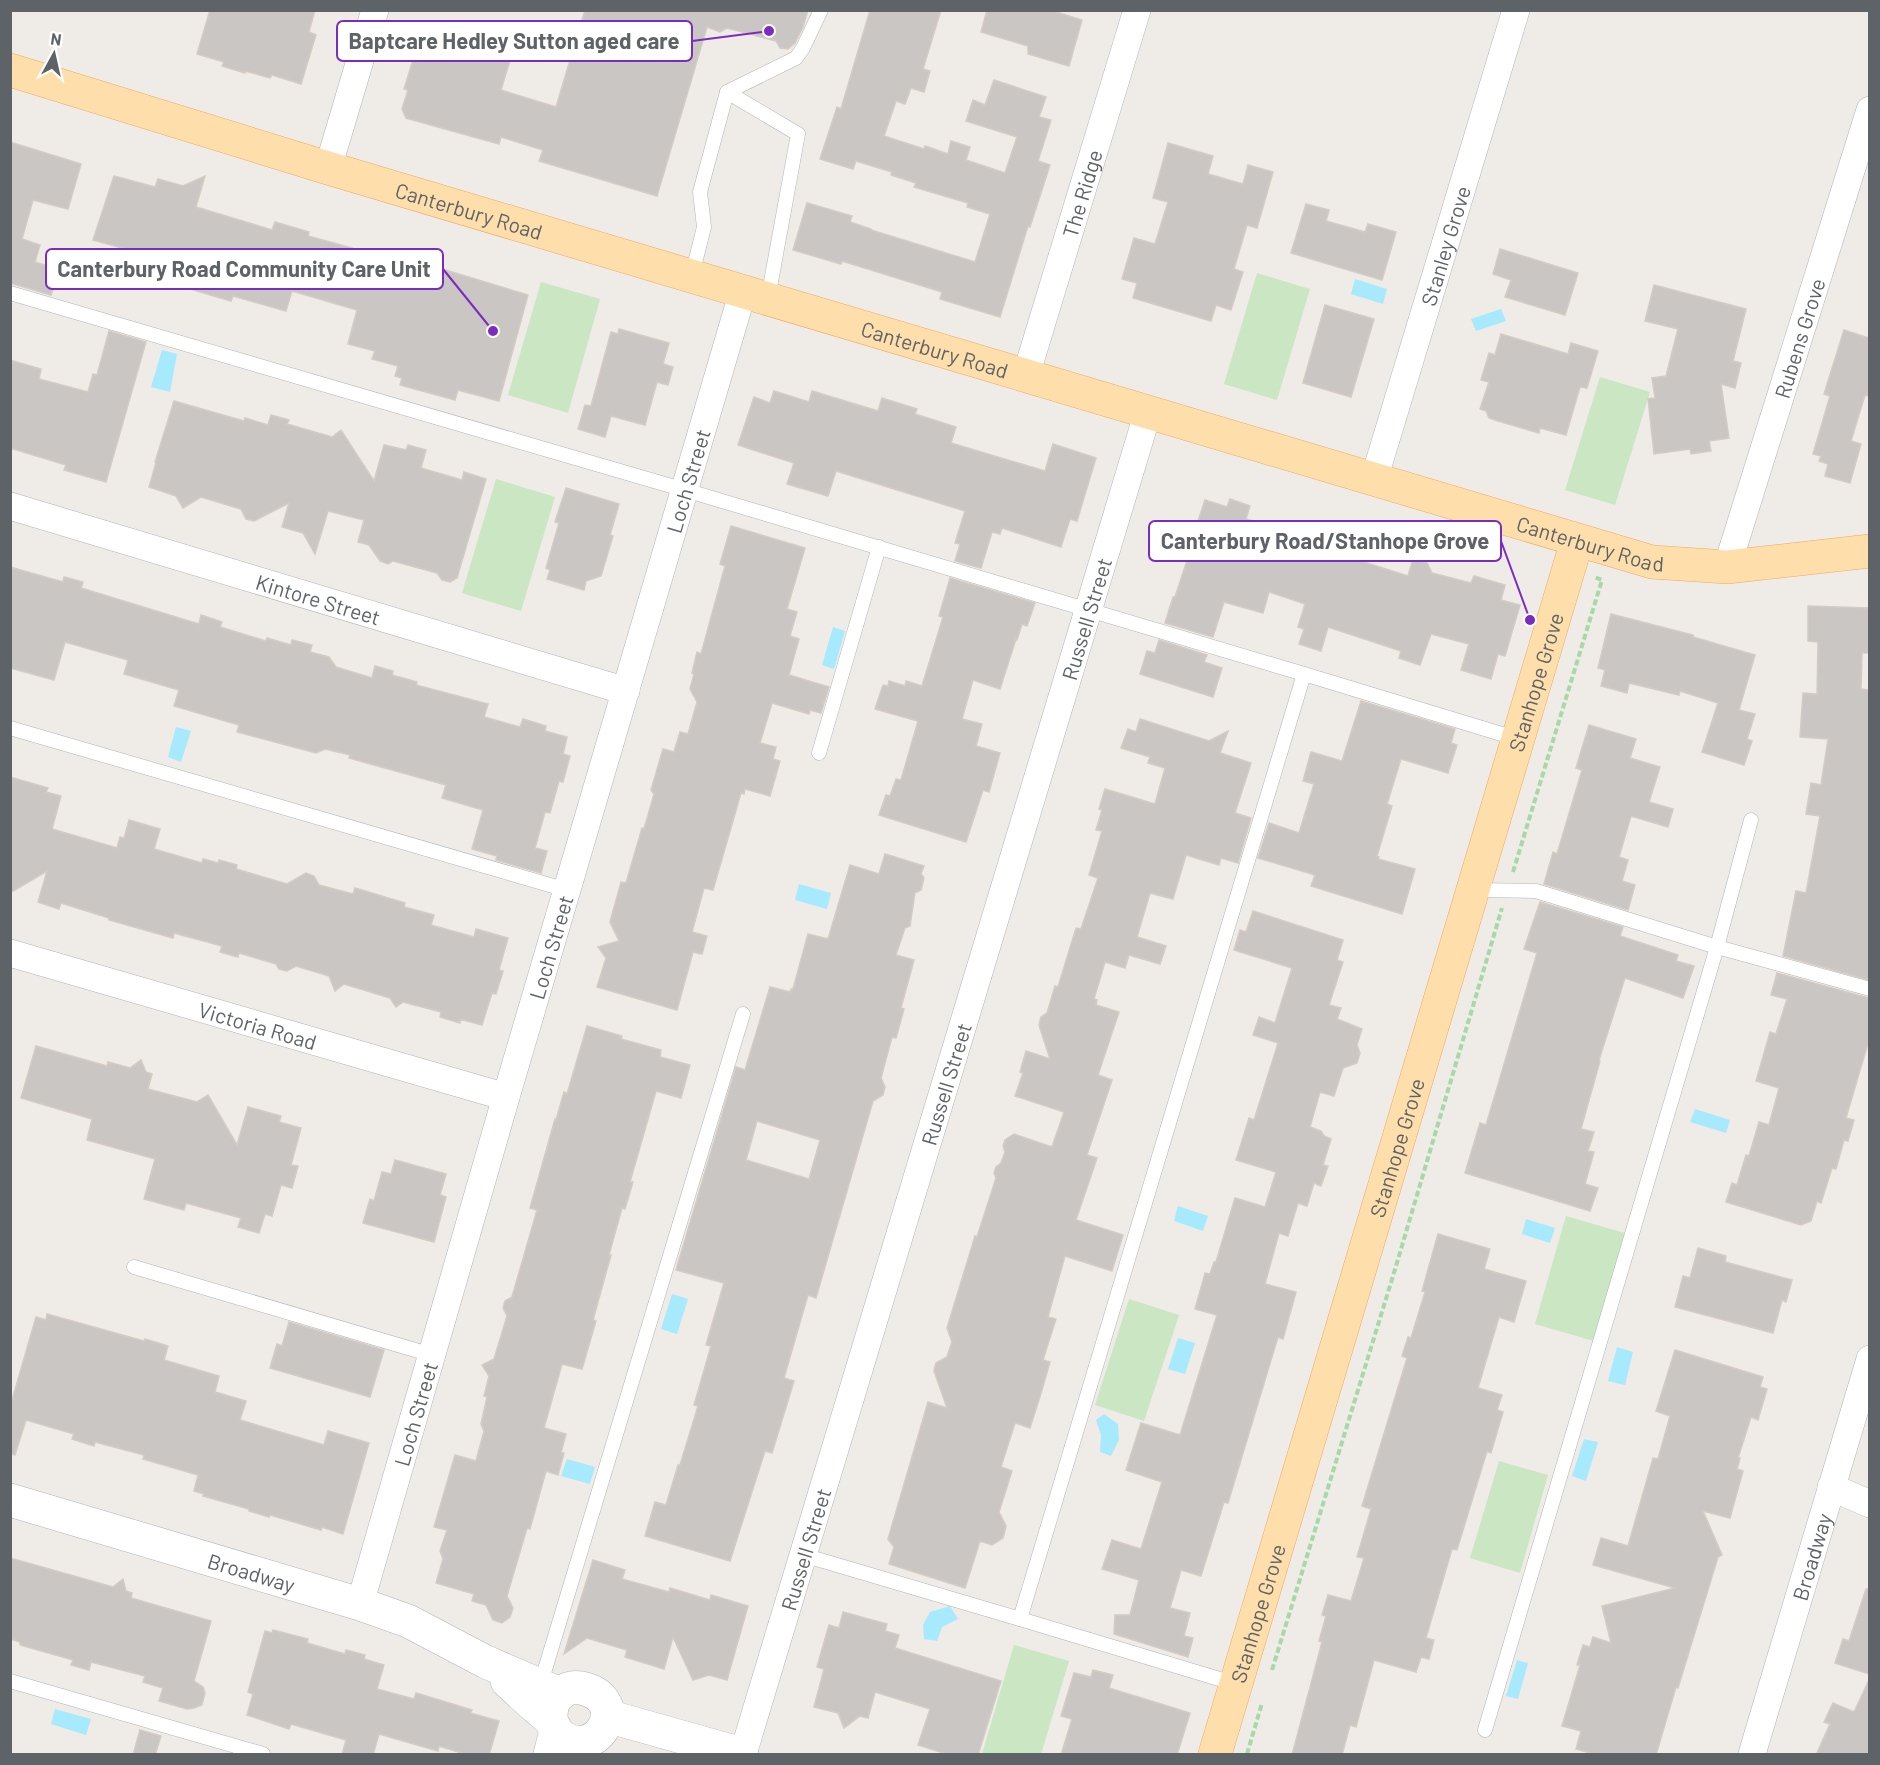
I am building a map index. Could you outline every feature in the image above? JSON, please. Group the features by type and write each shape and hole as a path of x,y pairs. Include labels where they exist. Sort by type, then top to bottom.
{"main road":[{"name":"Canterbury Road","path":"10,70 328,168 1652,562 1727,567 1869,550"},
{"name":"Stanhope Grove","path":"1215,1755 1577,541"}],"street":[{"path":"328,168 375,10"},
{"name":"The Ridge","path":"1026,375 1137,10"},
{"name":"Stanley Grove","path":"1374,479 1516,10"},
{"name":"Rubens Grove","path":"1727,567 1869,110"},
{"name":"Loch Street","path":"360,1604 506,1097 685,490 755,295"},
{"name":"Russell Street","path":"742,1755 1148,412"},
{"name":"Kintore Street","path":"10,506 626,691"},
{"name":"Victoria Road","path":"10,953 506,1097"},
{"name":"Broadway","path":"1752,1755 1869,1359"},
{"path":"1831,1487 1869,1504"},
{"name":"Broadway","path":"10,1500 360,1604 408,1622 486,1662 550,1717 559,1735 567,1740 577,1743 589,1738 707,1744 742,1755"},
{"path":"550,1717 568,1689 587,1688 603,1700 606,1709 589,1738"}],"lane":[{"path":"692,275 704,227 700,192 727,92 796,58 821,10"},
{"path":"727,92 798,134 755,295"},
{"path":"10,294 879,547 1518,739"},
{"path":"819,753 879,547"},
{"path":"1020,1619 1304,674"},
{"path":"10,728 567,890"},
{"path":"1485,1730 1717,947 1752,820"},
{"path":"1472,890 1536,891 1717,947 1869,989"},
{"path":"550,1717 743,1014"},
{"path":"134,1267 432,1356"},
{"path":"803,1555 1236,1684"},
{"path":"10,1682 262,1755"}],"green space":[{"path":"1257,273 1310,289 1277,400 1224,384"},
{"path":"541,282 600,299 568,413 508,395"},
{"path":"1600,377 1650,392 1615,505 1565,490"},
{"path":"496,479 555,497 521,611 462,593"},
{"path":"1566,1216 1628,1234 1597,1342 1535,1324"},
{"path":"1129,1299 1179,1315 1144,1421 1095,1405"},
{"path":"1499,1461 1548,1475 1520,1573 1470,1558"},
{"path":"1014,1645 1069,1661 1041,1754 982,1754"}],"water":[{"path":"1355,279 1387,289 1383,304 1351,294"},
{"path":"1501,309 1506,321 1476,331 1471,319"},
{"path":"162,350 177,354 170,392 151,387"},
{"path":"1159,523 1175,528 1166,562 1149,557"},
{"path":"833,627 845,631 834,669 822,665"},
{"path":"176,727 191,731 181,762 168,757"},
{"path":"799,884 831,893 827,909 795,900"},
{"path":"1695,1109 1730,1120 1726,1133 1690,1122"},
{"path":"1178,1206 1208,1216 1203,1231 1174,1221"},
{"path":"1526,1219 1555,1228 1550,1243 1522,1234"},
{"path":"672,1294 688,1299 677,1334 661,1329"},
{"path":"1178,1338 1195,1343 1185,1374 1168,1369"},
{"path":"1617,1347 1633,1352 1625,1385 1608,1381"},
{"path":"1104,1414 1118,1424 1119,1440 1111,1456 1100,1452 1101,1435 1096,1420"},
{"path":"1584,1439 1598,1442 1586,1481 1572,1476"},
{"path":"567,1459 595,1467 590,1484 561,1476"},
{"path":"950,1606 958,1619 942,1627 937,1641 924,1639 923,1625 930,1612"},
{"path":"1517,1660 1528,1663 1518,1699 1506,1696"},
{"path":"55,1709 91,1719 86,1735 51,1724"}],"building":[{"path":"210,10 315,10 309,32 316,35 301,84 272,75 270,78 245,71 245,73 222,66 224,62 197,54"},
{"path":"585,10 808,10 795,43 788,49 780,48 776,41 727,28 720,32 707,27 657,196 539,161 543,150 501,137 499,144 406,118 402,109 408,90 404,89 413,60 417,61 425,37 478,53 480,45 512,54 501,90 556,107"},
{"path":"870,10 941,10 923,69 930,71 924,92 911,88 905,104 896,101 884,136 948,154 951,141 970,147 966,160 1005,173 1017,137 966,121 973,100 985,105 994,80 1046,97 1039,117 1051,120 1038,161 1050,165 1030,227 1028,226 1000,317 940,299 942,292 842,261 841,264 793,250 807,203 852,216 850,222 871,230 975,262 990,214 967,207 968,203 914,187 916,183 891,175 892,172 856,161 853,169 820,159 837,107 841,109"},
{"path":"987,10 1050,10 1082,20 1069,66 1028,54 1028,46 981,32"},
{"path":"10,142 81,164 68,209 33,200 22,239 40,245 35,262 51,267 49,273 57,276 51,295 10,283"},
{"path":"1168,143 1213,156 1208,174 1243,184 1248,165 1273,172 1257,228 1247,225 1234,269 1243,272 1231,310 1216,305 1211,321 1133,298 1137,283 1122,279 1134,238 1155,244 1168,202 1153,198"},
{"path":"114,176 155,187 158,179 183,186 205,176 196,207 272,230 275,222 309,232 308,236 374,254 375,249 401,256 403,251 420,256 419,262 528,295 499,401 458,390 455,400 400,385 402,378 395,376 398,366 372,359 375,351 348,344 357,310 292,291 286,311 233,296 231,301 190,289 194,274 135,256 136,252 93,240"},
{"path":"1306,204 1329,210 1326,221 1365,232 1368,224 1396,232 1382,280 1291,253"},
{"path":"1500,249 1578,273 1565,315 1505,297 1511,280 1493,274"},
{"path":"1654,285 1746,309 1733,361 1741,363 1735,388 1721,384 1729,438 1709,441 1711,451 1691,454 1690,449 1654,454 1648,399 1655,398 1652,378 1666,376 1678,329 1645,321"},
{"path":"1325,305 1374,319 1351,397 1303,383"},
{"path":"619,329 669,343 663,364 673,367 668,385 657,382 645,425 611,416 605,437 578,429 585,405 591,406 611,332 618,334"},
{"path":"1844,330 1869,338 1869,396 1865,395 1851,441 1861,444 1850,483 1825,476 1828,464 1819,461 1821,456 1813,454 1830,396 1824,394"},
{"path":"109,331 146,342 106,482 64,470 66,465 10,448 10,360 41,369 39,379 88,392 93,374 97,375"},
{"path":"1501,334 1568,354 1571,343 1598,351 1587,388 1580,387 1566,435 1540,428 1539,433 1498,421 1489,418 1486,411 1480,409 1489,382 1481,380 1489,353 1495,355"},
{"path":"774,391 809,402 812,391 878,411 882,398 917,409 915,414 956,427 951,443 1045,471 1053,444 1096,458 1077,521 1070,519 1061,547 1002,528 1000,534 992,532 981,568 955,561 960,544 955,543 965,511 836,471 828,496 787,484 794,463 738,445 754,397 770,403"},
{"path":"174,401 244,421 245,418 268,425 271,415 289,420 287,424 332,437 341,430 374,481 384,445 406,450 408,445 426,450 421,468 462,480 464,472 486,479 457,578 450,582 442,580 437,573 393,561 388,564 380,561 369,545 358,542 364,520 328,511 315,554 303,533 282,527 289,503 254,521 246,519 241,509 201,497 183,508 176,496 149,487"},
{"path":"566,488 619,504 610,535 613,536 601,576 586,581 584,590 547,579 550,570 546,568 559,523 555,522"},
{"path":"1230,499 1250,506 1246,519 1286,530 1283,541 1328,555 1329,551 1408,576 1413,559 1427,563 1432,573 1471,583 1474,576 1505,585 1501,600 1520,605 1505,656 1498,654 1491,679 1461,670 1469,644 1431,634 1420,665 1399,658 1401,651 1328,627 1321,651 1299,644 1304,629 1298,627 1305,604 1269,592 1263,613 1224,602 1213,637 1165,623 1193,542 1185,539 1191,522 1197,524 1205,500 1227,507"},
{"path":"731,526 805,548 787,609 797,612 790,636 799,639 789,675 829,687 821,713 810,710 809,714 772,703 760,743 776,747 773,759 780,761 770,796 745,789 744,794 741,793 713,890 704,888 692,932 707,936 702,954 693,952 677,1010 597,987 606,958 598,947 619,941 610,922 621,882 626,883 642,828 644,829 654,794 651,790 663,749 674,752 680,732 688,734 697,702 690,689 694,674 692,673 697,652 701,654 725,566 720,564"},
{"path":"10,567 63,582 64,577 83,582 81,588 199,624 201,615 222,622 220,627 266,641 267,638 291,645 292,640 312,645 310,652 329,657 336,667 372,678 375,666 393,671 392,675 417,682 416,685 488,704 484,717 520,727 523,719 546,726 545,731 567,737 563,754 570,756 563,782 559,781 550,813 545,812 535,848 547,851 541,873 496,860 497,856 472,849 483,810 442,798 446,785 349,758 350,755 325,749 316,753 237,732 239,725 174,706 179,690 124,674 128,660 65,642 54,680 10,668"},
{"path":"950,578 1035,603 1027,626 1022,624 1000,689 973,680 962,719 982,724 976,746 1000,753 989,792 983,790 966,842 879,815 886,795 890,796 896,779 901,780 918,721 875,709 883,685 888,686 889,681 905,686 906,681 922,686 943,617 939,616"},
{"path":"1808,606 1869,608 1869,653 1862,653 1861,689 1869,690 1869,980 1783,956 1796,891 1806,893 1820,816 1806,814 1811,783 1821,785 1828,739 1800,737 1803,693 1817,694 1818,642 1808,641"},
{"path":"1611,614 1693,635 1693,637 1755,655 1739,710 1755,714 1747,739 1752,741 1744,765 1702,752 1718,703 1680,691 1679,695 1629,683 1627,693 1601,686 1605,670 1598,668"},
{"path":"1159,640 1207,655 1204,662 1222,668 1213,697 1140,674 1147,651 1155,653"},
{"path":"1361,701 1455,729 1451,743 1457,745 1448,773 1401,759 1387,804 1392,806 1378,859 1415,869 1402,914 1311,886 1315,875 1258,858 1269,823 1299,833 1314,784 1303,781 1311,752 1342,761"},
{"path":"1140,719 1209,741 1228,731 1220,753 1251,763 1235,813 1251,818 1238,863 1221,858 1219,865 1186,855 1173,899 1150,893 1137,937 1166,946 1160,964 1129,955 1125,968 1105,962 1094,999 1097,1000 1096,1005 1119,1012 1098,1075 1112,1080 1087,1155 1097,1158 1076,1220 1123,1235 1112,1271 1065,1256 1048,1317 1056,1319 1043,1360 1050,1362 1042,1390 1030,1428 1015,1423 1001,1467 1012,1471 999,1512 1006,1526 1003,1538 992,1545 980,1541 965,1588 889,1564 894,1547 888,1539 928,1402 947,1408 934,1371 936,1363 947,1357 952,1342 947,1328 975,1236 977,1237 996,1178 994,1173 1005,1152 1003,1146 1005,1140 1014,1134 1052,1147 1064,1112 1015,1096 1023,1073 1020,1072 1026,1051 1050,1059 1039,1025 1041,1017 1047,1013 1055,986 1058,987 1076,928 1081,929 1098,878 1089,875 1102,831 1096,830 1105,789 1155,804 1165,768 1148,763 1150,757 1121,748 1128,729 1136,732"},
{"path":"1589,725 1636,739 1630,758 1660,767 1649,802 1673,809 1668,827 1631,816 1619,857 1628,860 1622,881 1635,885 1628,910 1544,884 1553,852 1557,854 1582,770 1576,768"},
{"path":"10,777 48,788 46,792 61,796 52,829 117,848 120,837 124,838 129,820 160,829 154,849 202,863 203,859 218,863 219,860 237,865 236,869 287,884 306,873 314,876 319,885 353,894 355,888 405,903 404,907 434,915 431,925 474,937 476,929 508,938 499,970 503,971 496,994 492,993 482,1025 460,1019 460,1023 440,1017 441,1012 403,1002 396,1007 390,998 344,984 335,991 329,976 296,966 287,971 279,969 276,964 239,953 238,957 220,952 222,946 174,933 173,938 109,920 109,918 61,903 59,909 38,902 47,871 10,893"},
{"path":"885,854 924,866 921,874 924,878 921,890 915,893 910,926 905,928 896,955 914,960 901,1008 904,1009 896,1038 892,1037 881,1078 885,1087 883,1095 873,1101 816,1298 808,1295 784,1378 794,1381 772,1453 765,1451 730,1561 645,1536 655,1502 666,1505 678,1465 680,1465 698,1406 694,1405 711,1346 706,1345 724,1283 676,1270 736,1067 745,1070 770,987 790,992 793,989 808,934 828,939 850,865 879,874","holes":["757,1121 820,1140 809,1179 746,1160"]},
{"path":"1540,902 1623,927 1620,936 1678,955 1676,961 1694,966 1683,998 1625,978 1599,1060 1581,1129 1594,1132 1588,1151 1594,1152 1585,1184 1598,1188 1590,1211 1465,1173 1480,1123 1486,1125 1537,953 1524,949"},
{"path":"1253,911 1343,940 1337,960 1343,962 1329,1005 1341,1008 1337,1019 1362,1029 1357,1045 1360,1053 1357,1063 1343,1068 1334,1096 1320,1092 1310,1127 1321,1131 1324,1136 1331,1139 1323,1165 1328,1166 1321,1186 1314,1183 1307,1206 1298,1203 1288,1236 1279,1233 1265,1284 1296,1292 1283,1339 1278,1337 1228,1503 1224,1502 1201,1576 1181,1570 1170,1608 1190,1613 1184,1636 1193,1638 1188,1657 1114,1634 1115,1615 1130,1615 1139,1580 1102,1569 1112,1540 1141,1549 1162,1482 1126,1470 1141,1423 1180,1435 1217,1315 1195,1309 1205,1273 1210,1274 1216,1262 1235,1198 1265,1207 1276,1172 1236,1160 1249,1118 1254,1120 1278,1043 1253,1035 1259,1017 1275,1023 1292,968 1234,950 1240,930 1246,932"},
{"path":"1777,973 1869,998 1869,1040 1846,1118 1854,1120 1848,1141 1844,1140 1836,1169 1832,1168 1821,1203 1817,1201 1811,1221 1801,1225 1726,1202 1732,1183 1737,1185 1746,1155 1749,1156 1759,1122 1769,1125 1779,1088 1756,1081 1770,1032 1776,1034 1787,999 1771,995"},
{"path":"587,1026 622,1036 621,1039 661,1050 660,1057 690,1065 681,1098 656,1091 630,1182 633,1182 625,1209 622,1208 609,1255 611,1255 593,1320 596,1321 582,1369 562,1364 544,1428 566,1434 561,1453 564,1453 558,1475 546,1471 530,1529 527,1528 507,1596 513,1608 510,1617 502,1623 493,1620 486,1605 472,1601 474,1594 436,1583 443,1559 440,1551 447,1530 434,1527 455,1455 476,1461 484,1431 481,1424 489,1376 482,1365 494,1359 507,1316 503,1308 505,1301 512,1297 537,1210 530,1208 555,1119 564,1092 567,1094"},
{"path":"36,1046 107,1066 108,1062 130,1068 141,1060 146,1072 152,1074 148,1089 197,1102 208,1095 237,1145 248,1107 281,1116 279,1122 301,1128 291,1165 298,1166 292,1188 281,1185 272,1216 265,1214 259,1233 238,1227 241,1218 186,1203 184,1210 144,1199 155,1159 87,1140 92,1119 21,1098"},
{"path":"395,1160 446,1174 440,1195 446,1197 434,1242 363,1223 370,1199 374,1201 382,1172 391,1174"},
{"path":"1438,1234 1490,1249 1484,1269 1526,1281 1514,1322 1499,1317 1478,1388 1502,1395 1497,1410 1503,1412 1491,1453 1487,1451 1457,1550 1452,1549 1426,1638 1434,1640 1429,1659 1421,1657 1416,1672 1374,1660 1356,1727 1350,1725 1342,1755 1292,1755 1322,1642 1319,1641 1326,1616 1322,1615 1328,1595 1351,1601 1364,1558 1357,1557 1371,1509 1362,1506 1407,1358 1402,1356 1408,1337 1411,1338 1425,1292 1422,1291"},
{"path":"1698,1248 1726,1256 1725,1262 1792,1280 1786,1302 1782,1300 1773,1333 1675,1307 1683,1276 1690,1278"},
{"path":"47,1314 168,1346 164,1360 219,1376 215,1392 246,1401 240,1420 324,1445 328,1431 369,1443 343,1534 270,1515 269,1517 203,1496 204,1494 194,1491 198,1475 143,1459 144,1455 95,1442 94,1446 72,1439 74,1434 26,1420 15,1455 10,1454 10,1407 36,1317 46,1320"},
{"path":"289,1322 384,1350 370,1397 270,1368 277,1344 282,1346"},
{"path":"1675,1350 1763,1377 1760,1387 1767,1389 1758,1420 1751,1417 1738,1458 1740,1458 1737,1469 1743,1471 1730,1518 1703,1511 1722,1555 1718,1557 1656,1755 1597,1755 1576,1749 1581,1731 1562,1726 1580,1665 1577,1665 1583,1645 1590,1647 1593,1637 1611,1643 1602,1606 1675,1588 1593,1565 1601,1538 1628,1546 1653,1458 1658,1459 1670,1416 1656,1411"},
{"path":"10,1558 113,1587 123,1579 126,1591 132,1593 131,1598 211,1621 194,1681 203,1687 205,1693 202,1705 187,1709 159,1701 163,1688 143,1682 145,1676 91,1662 89,1670 71,1665 73,1660 20,1645 20,1642 10,1639"},
{"path":"593,1560 625,1570 622,1579 669,1592 670,1588 710,1600 711,1595 748,1606 727,1680 709,1675 693,1680 673,1637 664,1669 625,1657 627,1650 587,1638 564,1654"},
{"path":"1866,1589 1869,1589 1869,1674 1835,1663 1843,1639 1849,1641"},
{"path":"843,1612 887,1624 885,1631 899,1635 895,1648 1001,1681 978,1755 950,1755 918,1745 930,1709 875,1692 868,1718 860,1716 844,1728 838,1713 814,1707 824,1669 817,1667 829,1625 839,1628"},
{"path":"273,1630 308,1639 307,1643 345,1654 346,1650 365,1655 364,1659 384,1665 377,1689 414,1699 416,1693 499,1721 489,1755 468,1755 439,1746 438,1751 379,1734 373,1755 342,1755 346,1740 291,1724 289,1729 247,1715 253,1694 248,1692 265,1631 272,1633"},
{"path":"1093,1670 1113,1675 1109,1688 1190,1713 1177,1755 1061,1755 1072,1719 1061,1716 1074,1673 1091,1677"},
{"path":"1869,1680 1869,1755 1816,1755 1830,1724 1824,1722 1833,1703 1854,1712"},
{"path":"140,1730 161,1736 155,1755 133,1755"}],"place":[{"name":"Baptcare Hedley Sutton aged care","path":"769,31"},
{"name":"Canterbury Road Community Care Unit","path":"493,331"},
{"name":"Canterbury Road/Stanhope Grove","path":"1530,620"}]}
